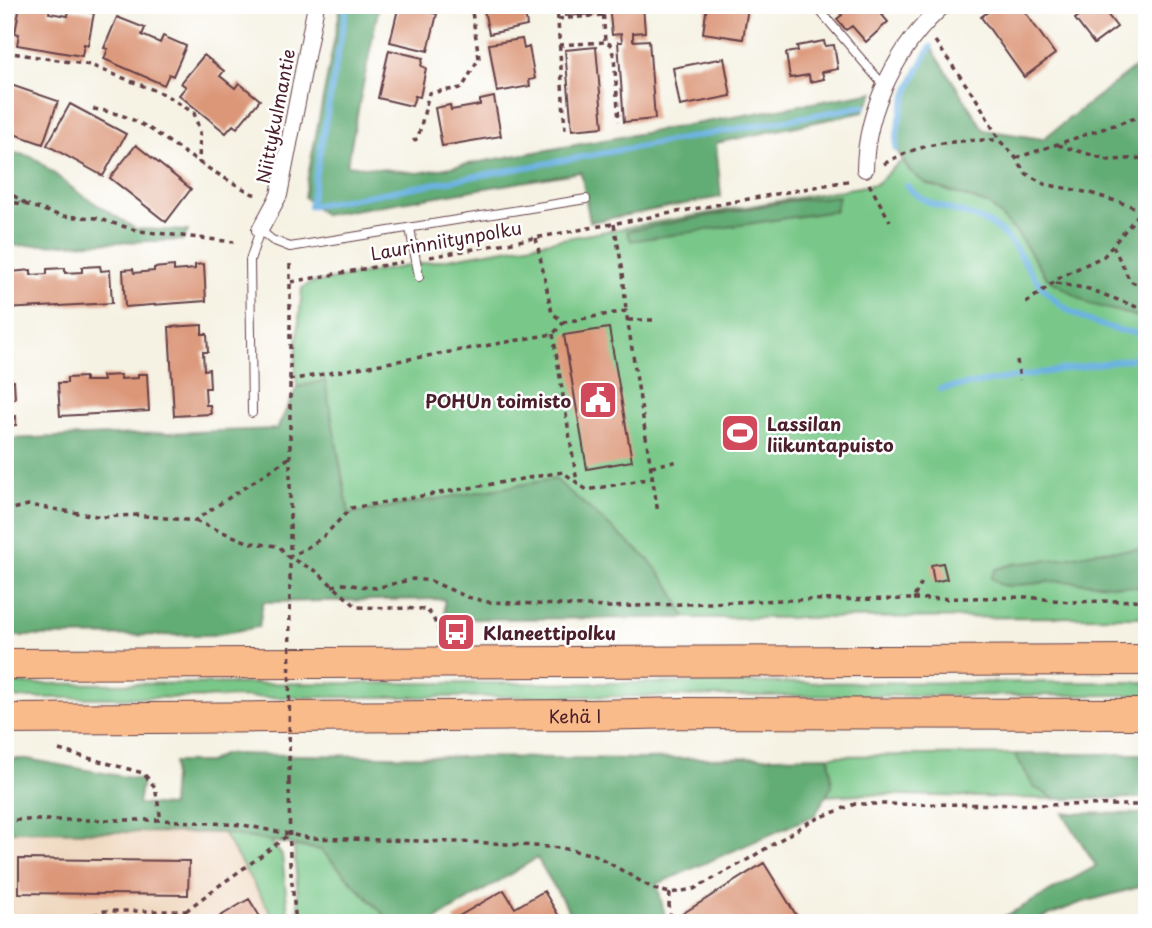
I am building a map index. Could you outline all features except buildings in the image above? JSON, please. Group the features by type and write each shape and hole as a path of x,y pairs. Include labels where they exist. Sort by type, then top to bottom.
{"highway":[{"path":"5,664 1147,660"},
{"name":"Kehä I","path":"5,719 684,713 1147,714"}],"street":[{"name":"Niittykulmantie","path":"260,230 279,195 316,5"},
{"path":"865,174 865,144 869,124 885,86 926,11 944,5"}],"lane":[{"path":"814,5 885,86"},
{"path":"252,413 250,260 260,230 272,240 290,247 586,199"},
{"path":"410,228 419,277"}],"path":[{"path":"413,141 418,138 429,93 462,88 479,58 471,5"},
{"path":"557,5 565,130"},
{"path":"603,5 605,42"},
{"path":"558,19 603,15"},
{"path":"932,37 979,103 999,140 1016,158 1025,173 1044,184 1090,193 1145,211"},
{"path":"559,45 610,44 614,57 619,121"},
{"path":"5,52 90,65 164,94 194,113 200,132 199,163"},
{"path":"93,109 117,112 148,127 199,163 253,194 279,195"},
{"path":"1016,158 1147,114"},
{"name":"Laurinniitynpolku","path":"291,282 614,224 865,174 928,144 961,140 999,140"},
{"path":"1056,145 1109,160 1147,158"},
{"path":"865,174 890,221"},
{"path":"5,190 28,205"},
{"path":"5,201 61,216 96,218 139,231 234,242"},
{"path":"1026,303 1062,276 1104,256 1145,211 1147,204"},
{"path":"614,224 658,513"},
{"path":"536,238 552,313 564,322"},
{"path":"1113,246 1130,281 1147,289"},
{"path":"290,247 289,782 292,893 296,923"},
{"path":"1056,283 1089,289 1147,311"},
{"path":"289,380 553,334 564,322 626,311"},
{"path":"628,320 654,320"},
{"path":"553,334 577,482"},
{"path":"1017,360 1020,378"},
{"path":"194,521 289,458"},
{"path":"650,466 680,461"},
{"path":"288,557 323,537 351,508 563,472 587,490 652,478"},
{"path":"5,511 28,505 103,517 137,515 194,521 250,543 279,546 288,557 316,571 358,607 426,609 433,617 439,632"},
{"path":"332,586 343,584 376,588 412,579 431,581 467,597 488,602 609,607 783,600 1027,597 1070,602 1147,600"},
{"path":"913,599 922,582"},
{"path":"59,750 143,773 155,787 161,820"},
{"path":"5,820 161,820 243,825 309,838 493,843 561,848 595,855 654,889 670,894 694,889 811,821 855,804 1147,805"},
{"path":"75,923 104,911 186,911 290,833"},
{"path":"670,894 672,923"},
{"path":"8,909 9,923"},
{"path":"186,911 199,923"},
{"path":"92,915 96,923"}],"shaded area":[{"path":"5,831 223,833 277,923 5,923"}],"green space":[{"path":"341,5 379,5 347,165 418,173 874,92 863,112 716,143 721,197 590,222 581,172 324,215 304,197"},
{"path":"931,47 984,130 1043,139 1147,58 1147,319 1090,304 1047,278 1017,233 990,205 925,183 909,170 896,149 897,127 912,79"},
{"path":"5,151 33,157 76,191 136,229 188,231 183,240 5,246"},
{"name":"Lassilan liikuntapuisto","path":"903,161 909,170 925,183 990,205 1017,233 1047,278 1090,304 1147,319 1147,617 686,618 669,585 555,479 349,514 325,381 297,387 295,364 302,288 311,283 876,184"},
{"path":"839,196 835,211 631,241 627,231 789,201"},
{"path":"325,381 349,514 555,479 649,560 669,585 686,618 445,619 444,599 263,602 259,627 212,635 5,636 5,439 277,429 297,387"},
{"path":"1147,549 1147,588 1060,581 1008,586 991,578 996,569 1013,564 1099,551"},
{"path":"1147,682 1147,695 5,698 5,684"},
{"path":"224,754 642,759 829,756 832,786 815,815 657,884 666,919 661,923 576,923 537,858 430,923 392,923 321,850 223,833 5,831 5,759 27,759 142,780 138,804 171,806 174,762 209,762"},
{"path":"1019,754 1016,757 1034,787 1055,799 861,794 825,796 832,785 829,756"},
{"path":"1147,754 1147,798 1055,799 1034,787 1016,756"},
{"path":"1063,813 1147,814 1147,885 1080,903 1029,923 993,923 1096,866"},
{"path":"223,833 270,841 282,855 289,923 277,923"},
{"path":"294,846 321,850 392,923 303,923 299,913"}],"waterway":[{"path":"347,5 310,206 864,106"},
{"path":"896,149 899,122 907,96 931,47"},
{"path":"907,186 926,201 993,226 1015,248 1044,289 1069,311 1113,329 1147,335"},
{"path":"940,389 1147,356"}],"place":[{"name":"POHUn toimisto","path":"598,400"},
{"name":"Lassilan liikuntapuisto","path":"740,433"},
{"name":"Klaneettipolku","path":"456,632"}]}
